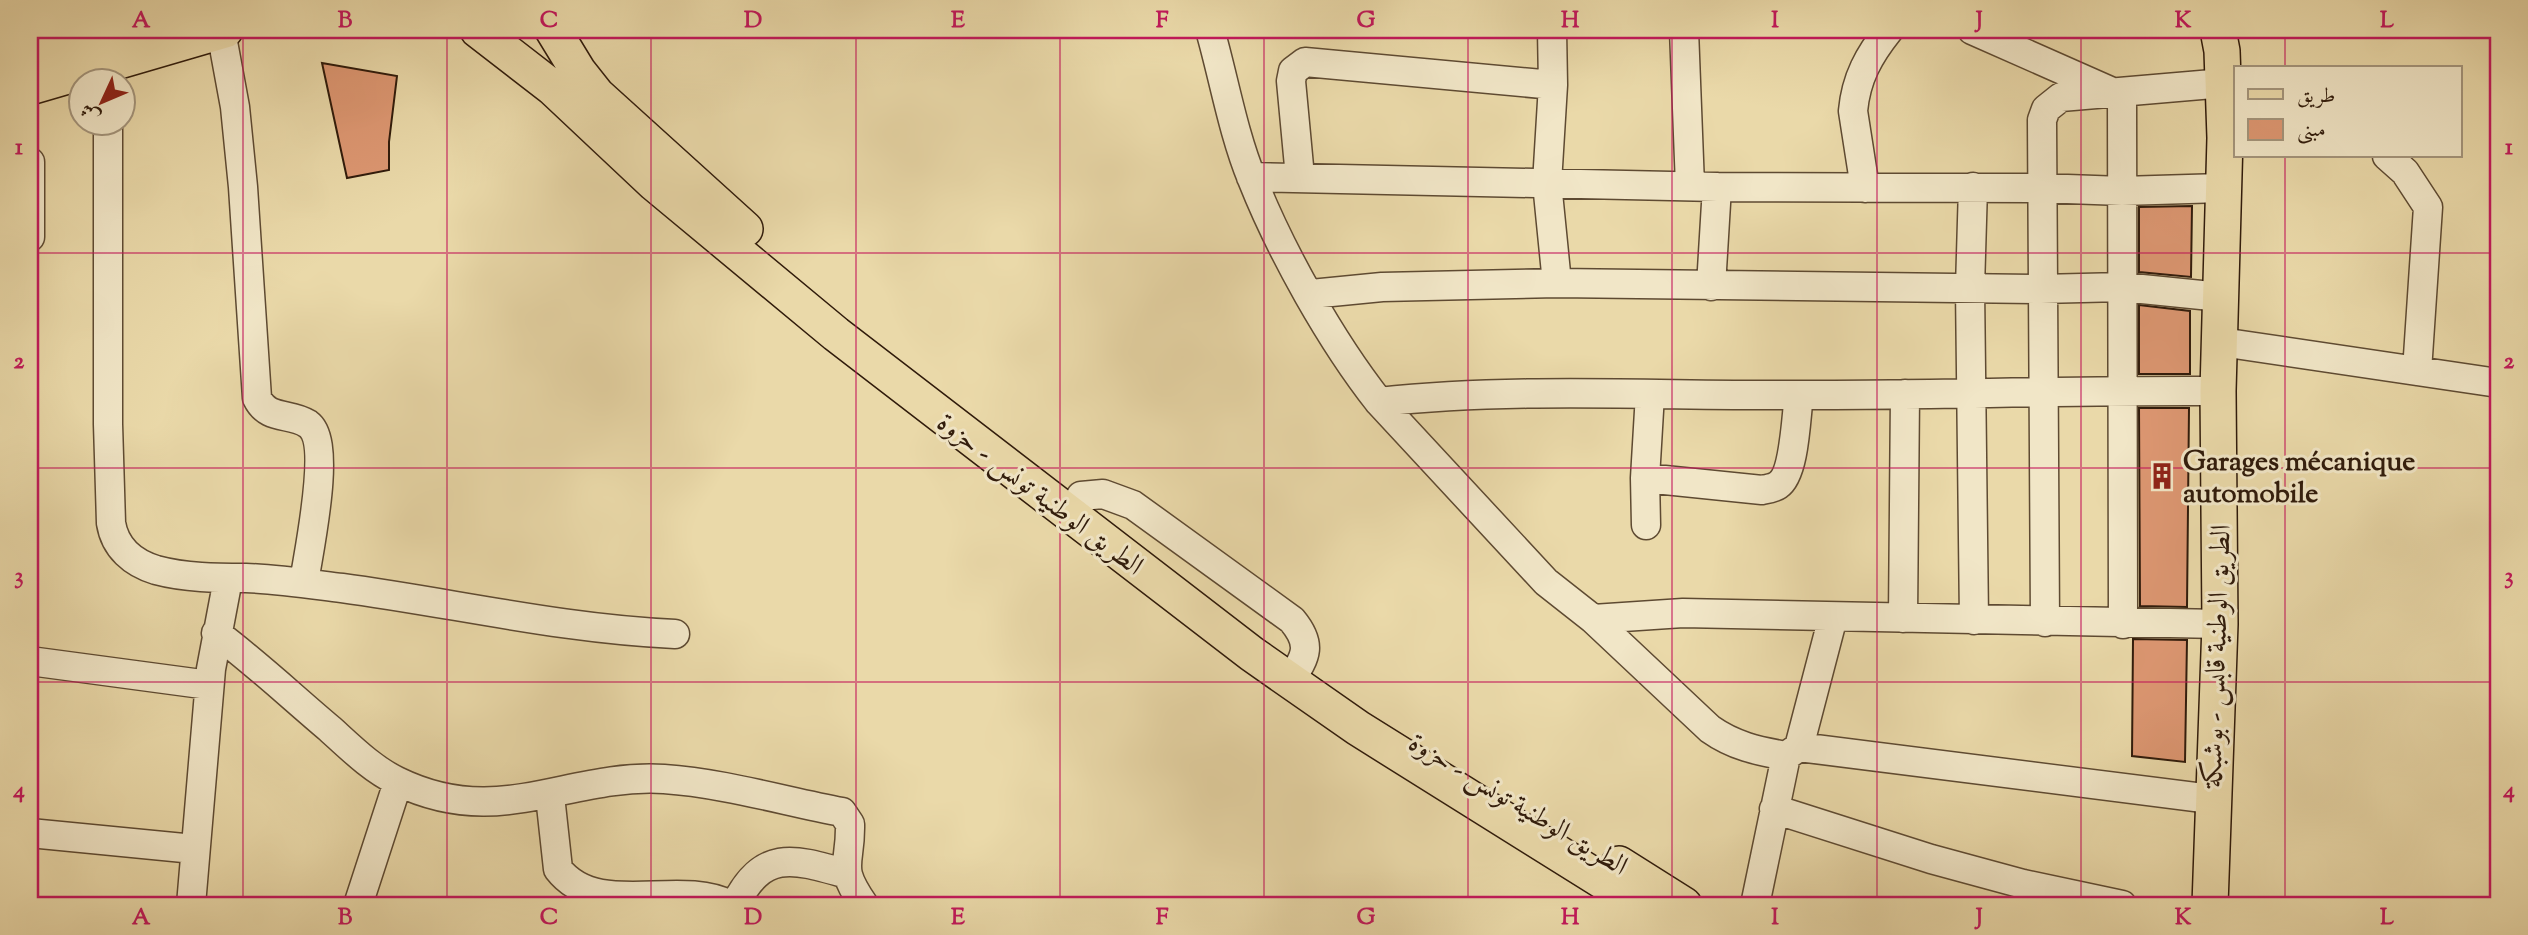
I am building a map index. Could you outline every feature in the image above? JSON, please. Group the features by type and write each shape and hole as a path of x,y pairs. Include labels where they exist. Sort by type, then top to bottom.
{"main road":[{"path":"30,60 112,52 223,30"},
{"name":"الطريق الوطنية تونس - حزوة","path":"478,30 553,88 722,242 1000,447 1296,671 1396,728 1684,905"},
{"name":"الطريق الوطنية تونس - حزوة","path":"553,30 578,71 614,113 1000,447 1081,496 1242,621 1357,728 1641,905"},
{"path":"30,87 112,52"},
{"name":"الطريق الوطنية قابس - بوشبكة","path":"2210,905 2211,799 2220,624 2218,391 2226,55"}],"street":[{"path":"223,30 243,187 257,398 271,414 301,420 312,427 318,439 320,462 303,583"},
{"path":"1210,30 1251,177 1289,259 1355,371 1379,402 1546,582 1593,619 1710,729 1727,741 1748,748 2211,799"},
{"path":"1552,30 1553,85 1547,183 1557,283"},
{"path":"1684,30 1704,187 1710,286"},
{"path":"1865,188 1854,98 1861,73 1889,30"},
{"path":"1972,30 2117,92"},
{"path":"2045,622 2040,188 2042,120 2046,109 2061,97 2117,92 2226,55"},
{"path":"1300,177 1291,82 1293,71 1305,62 1553,85"},
{"path":"2117,92 2122,191 2123,624"},
{"path":"108,136 108,424 114,539 130,557 156,570 228,579 303,583 426,599 556,625 675,634"},
{"path":"2389,158 2405,172 2428,207 2417,371"},
{"path":"30,162 30,237"},
{"path":"1251,177 1704,187 1973,187 2122,191 2222,188"},
{"path":"1973,187 1970,288 1974,620"},
{"path":"1311,294 1381,287 1557,283 2041,289 2122,287 2221,297"},
{"path":"2221,342 2498,383"},
{"path":"1379,402 1485,393 1799,395 2218,391"},
{"path":"1646,524 1645,478 1650,394"},
{"path":"1903,618 1905,394"},
{"path":"1645,478 1762,490 1777,486 1785,478 1790,464 1799,395"},
{"path":"191,905 209,685 216,633 228,579"},
{"path":"1593,619 1683,613 2220,624"},
{"path":"1755,905 1774,809 1833,617"},
{"path":"216,633 273,678 369,763 398,782 477,803 550,796 618,781 663,779 842,812 850,824 845,866 864,905"},
{"path":"30,661 209,685"},
{"path":"358,905 398,782"},
{"path":"550,796 558,869 578,885 626,897 690,893 732,905 748,881 763,868 777,862 790,859 847,874"},
{"path":"1774,809 2023,884 2118,905"},
{"path":"30,833 194,849"}],"building":[{"path":"322,63 397,76 389,142 389,170 347,178"},
{"path":"2192,206 2191,277 2139,272 2139,207"},
{"path":"2139,305 2190,311 2190,374 2139,374"},
{"path":"2139,408 2189,408 2187,607 2140,606"},
{"path":"2133,639 2187,640 2185,762 2132,756"}],"place":[{"name":"Garages mécanique automobile","path":"2162,476"}]}
